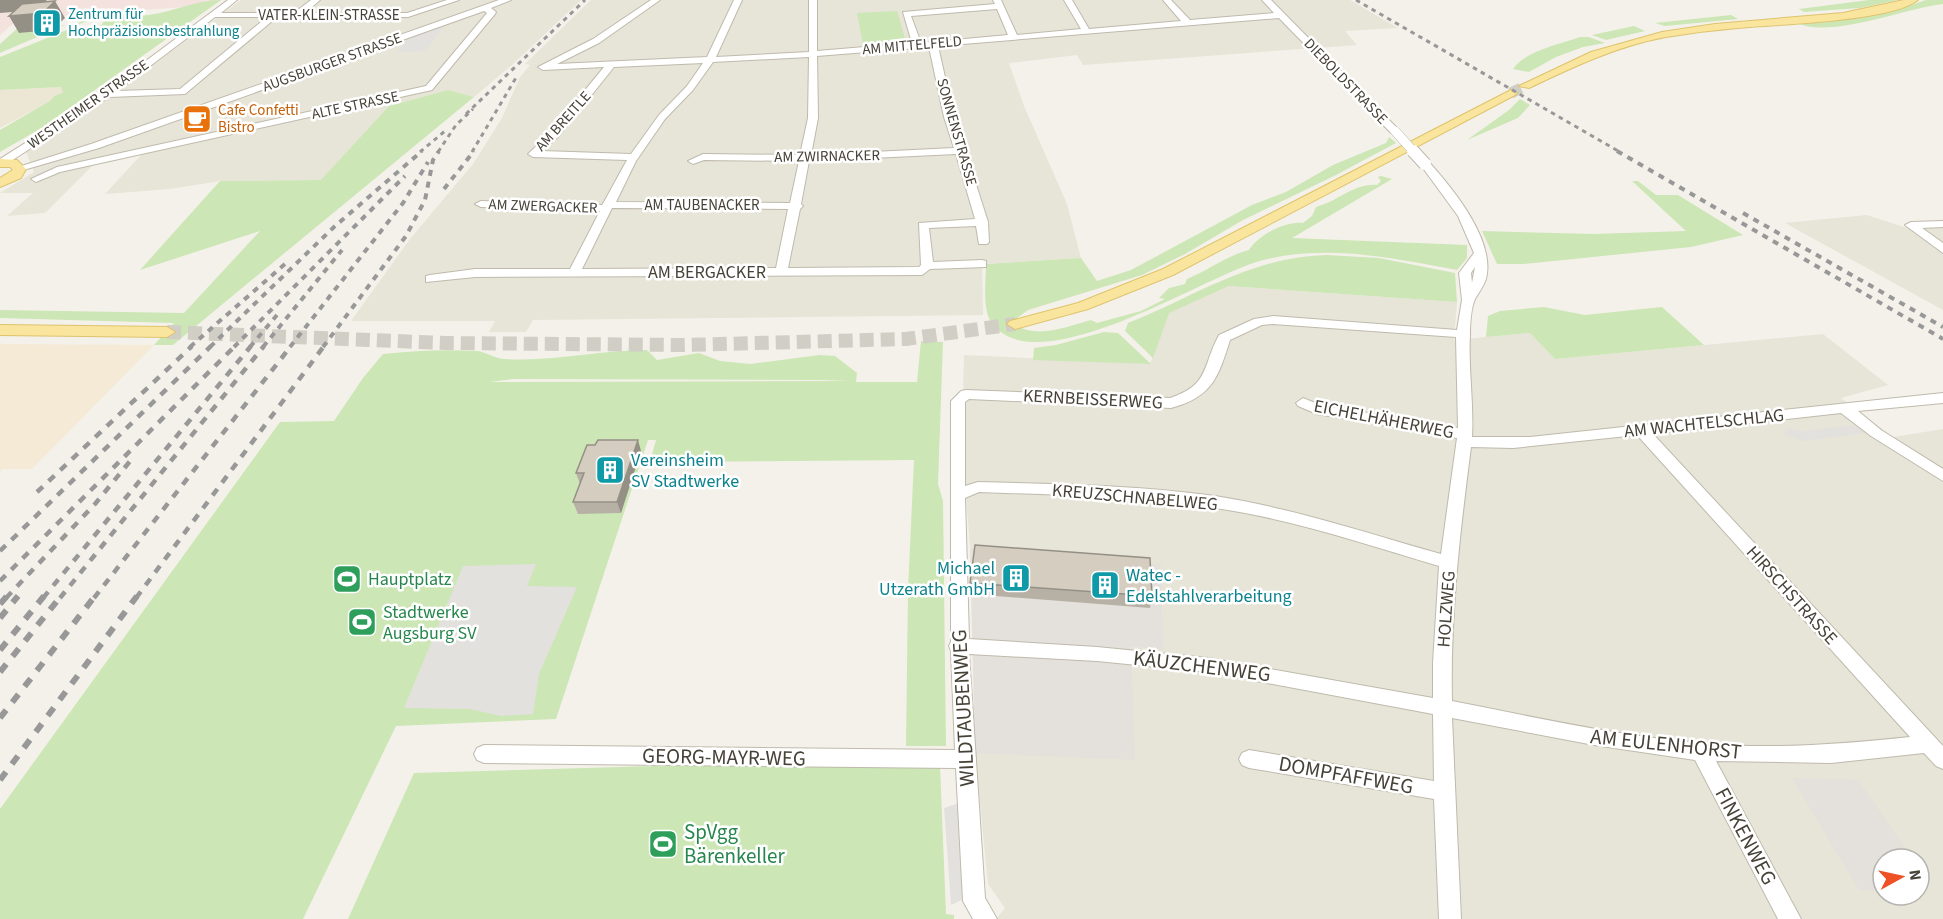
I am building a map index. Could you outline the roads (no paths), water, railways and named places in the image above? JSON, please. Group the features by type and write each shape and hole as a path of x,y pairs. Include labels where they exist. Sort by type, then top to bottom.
{"main road":[{"path":"1015,324 1083,306 1168,272 1518,90 1604,48 1636,38 1716,26 1848,15 1878,10 1913,0"},
{"path":"0,163 13,163 20,168 16,175 0,183"},
{"path":"0,330 167,332"}],"street":[{"name":"WESTHEIMER STRASSE","path":"0,163 107,94 233,0"},
{"path":"296,15 316,0"},
{"name":"VATER-KLEIN-STRASSE","path":"213,15 408,15 455,0"},
{"name":"AUGSBURGER STRASSE","path":"20,168 95,146 507,0"},
{"name":"AM MITTELFELD","path":"656,0 596,40 543,68 814,54 1281,15"},
{"path":"574,273 634,157 669,109 690,88 710,60 738,0"},
{"path":"781,272 797,206 813,118 813,0"},
{"path":"1068,0 1086,31"},
{"path":"1167,0 1188,23"},
{"name":"DIEBOLDSTRASSE","path":"1266,0 1425,164 1460,210 1478,250"},
{"path":"917,44 906,14 998,3 1013,36"},
{"name":"ALTE STRASSE","path":"36,179 57,170 429,88 492,12 485,8"},
{"path":"107,94 182,92 275,15"},
{"name":"VATER-KLEIN-STRASSE","path":"408,15 435,25"},
{"name":"SONNENSTRASSE","path":"933,43 949,117 962,151 982,222 983,242"},
{"name":"AM BREITLE","path":"611,64 554,135 533,154 634,157"},
{"name":"AM ZWIRNACKER","path":"693,161 703,158 962,151"},
{"name":"AM ZWERGACKER","path":"481,204 607,206"},
{"name":"AM TAUBENACKER","path":"607,206 797,206"},
{"path":"927,266 923,225 982,222"},
{"path":"1943,224 1911,225 1943,249"},
{"name":"HOLZWEG","path":"1450,919 1442,707 1448,562 1465,438 1463,334 1468,300 1481,276 1478,250"},
{"name":"AM BERGACKER","path":"430,279 465,274 922,271 927,266 982,264"},
{"name":"KERNBEISSERWEG","path":"959,494 956,482 957,401 966,394 1171,403 1201,392 1210,380 1224,338 1259,322 1273,320 1463,334"},
{"name":"AM WACHTELSCHLAG","path":"1465,438 1498,442 1641,430 1943,398"},
{"name":"EICHELHÄHERWEG","path":"1303,403 1317,409 1465,438"},
{"path":"1844,408 1876,433 1943,476"},
{"name":"HIRSCHSTRASSE","path":"1641,430 1943,760"},
{"name":"KREUZSCHNABELWEG","path":"959,494 976,487 1162,495 1217,502 1261,510 1448,562"},
{"name":"WILDTAUBENWEG","path":"959,494 958,646 964,759 975,901 986,919"},
{"name":"KÄUZCHENWEG","path":"958,646 1097,654 1208,665 1442,707"},
{"name":"AM EULENHORST","path":"1442,707 1594,737 1701,753 1831,754 1928,744"},
{"name":"FINKENWEG","path":"1701,753 1790,919"},
{"name":"GEORG-MAYR-WEG","path":"484,754 964,759"},
{"name":"DOMPFAFFWEG","path":"1249,759 1444,792"}],"tunnel":[{"path":"1511,93 1525,86"},
{"path":"167,332 446,343 683,345 906,339 1015,324"}],"railway":[{"path":"466,114 585,0"},
{"path":"1356,0 1620,152"},
{"path":"472,152 517,76"},
{"path":"438,152 456,125 473,109"},
{"path":"420,152 445,131"},
{"path":"210,347 334,227 422,151"},
{"path":"323,347 406,236 425,200 433,160 439,151"},
{"path":"444,189 474,151"},
{"path":"1617,151 1943,339"},
{"path":"290,347 403,203 428,162"},
{"path":"0,581 405,176"},
{"path":"1743,213 1943,327"},
{"path":"263,347 342,250"},
{"path":"190,347 285,264"},
{"path":"250,347 277,315"},
{"path":"37,492 192,346"},
{"path":"0,551 211,346"},
{"path":"43,598 251,346"},
{"path":"60,598 264,346"},
{"path":"94,598 291,346"},
{"path":"136,598 324,346"},
{"path":"6,598 95,504 131,460"},
{"path":"0,604 7,596"},
{"path":"0,618 18,596 16,598"},
{"path":"0,650 44,596"},
{"path":"0,672 61,596"},
{"path":"0,718 95,596"},
{"path":"0,780 137,596"}],"place":[{"name":"Zentrum für Hochpräzisionsbestrahlung","path":"47,23"},
{"name":"Cafe Confetti Bistro","path":"197,119"},
{"name":"Vereinsheim SV Stadtwerke","path":"610,470"},
{"name":"Michael Utzerath GmbH","path":"1016,578"},
{"name":"Hauptplatz","path":"347,579"},
{"name":"Watec - Edelstahlverarbeitung","path":"1105,585"},
{"name":"Stadtwerke Augsburg SV","path":"362,622"},
{"name":"SpVgg Bärenkeller","path":"663,844"}]}
